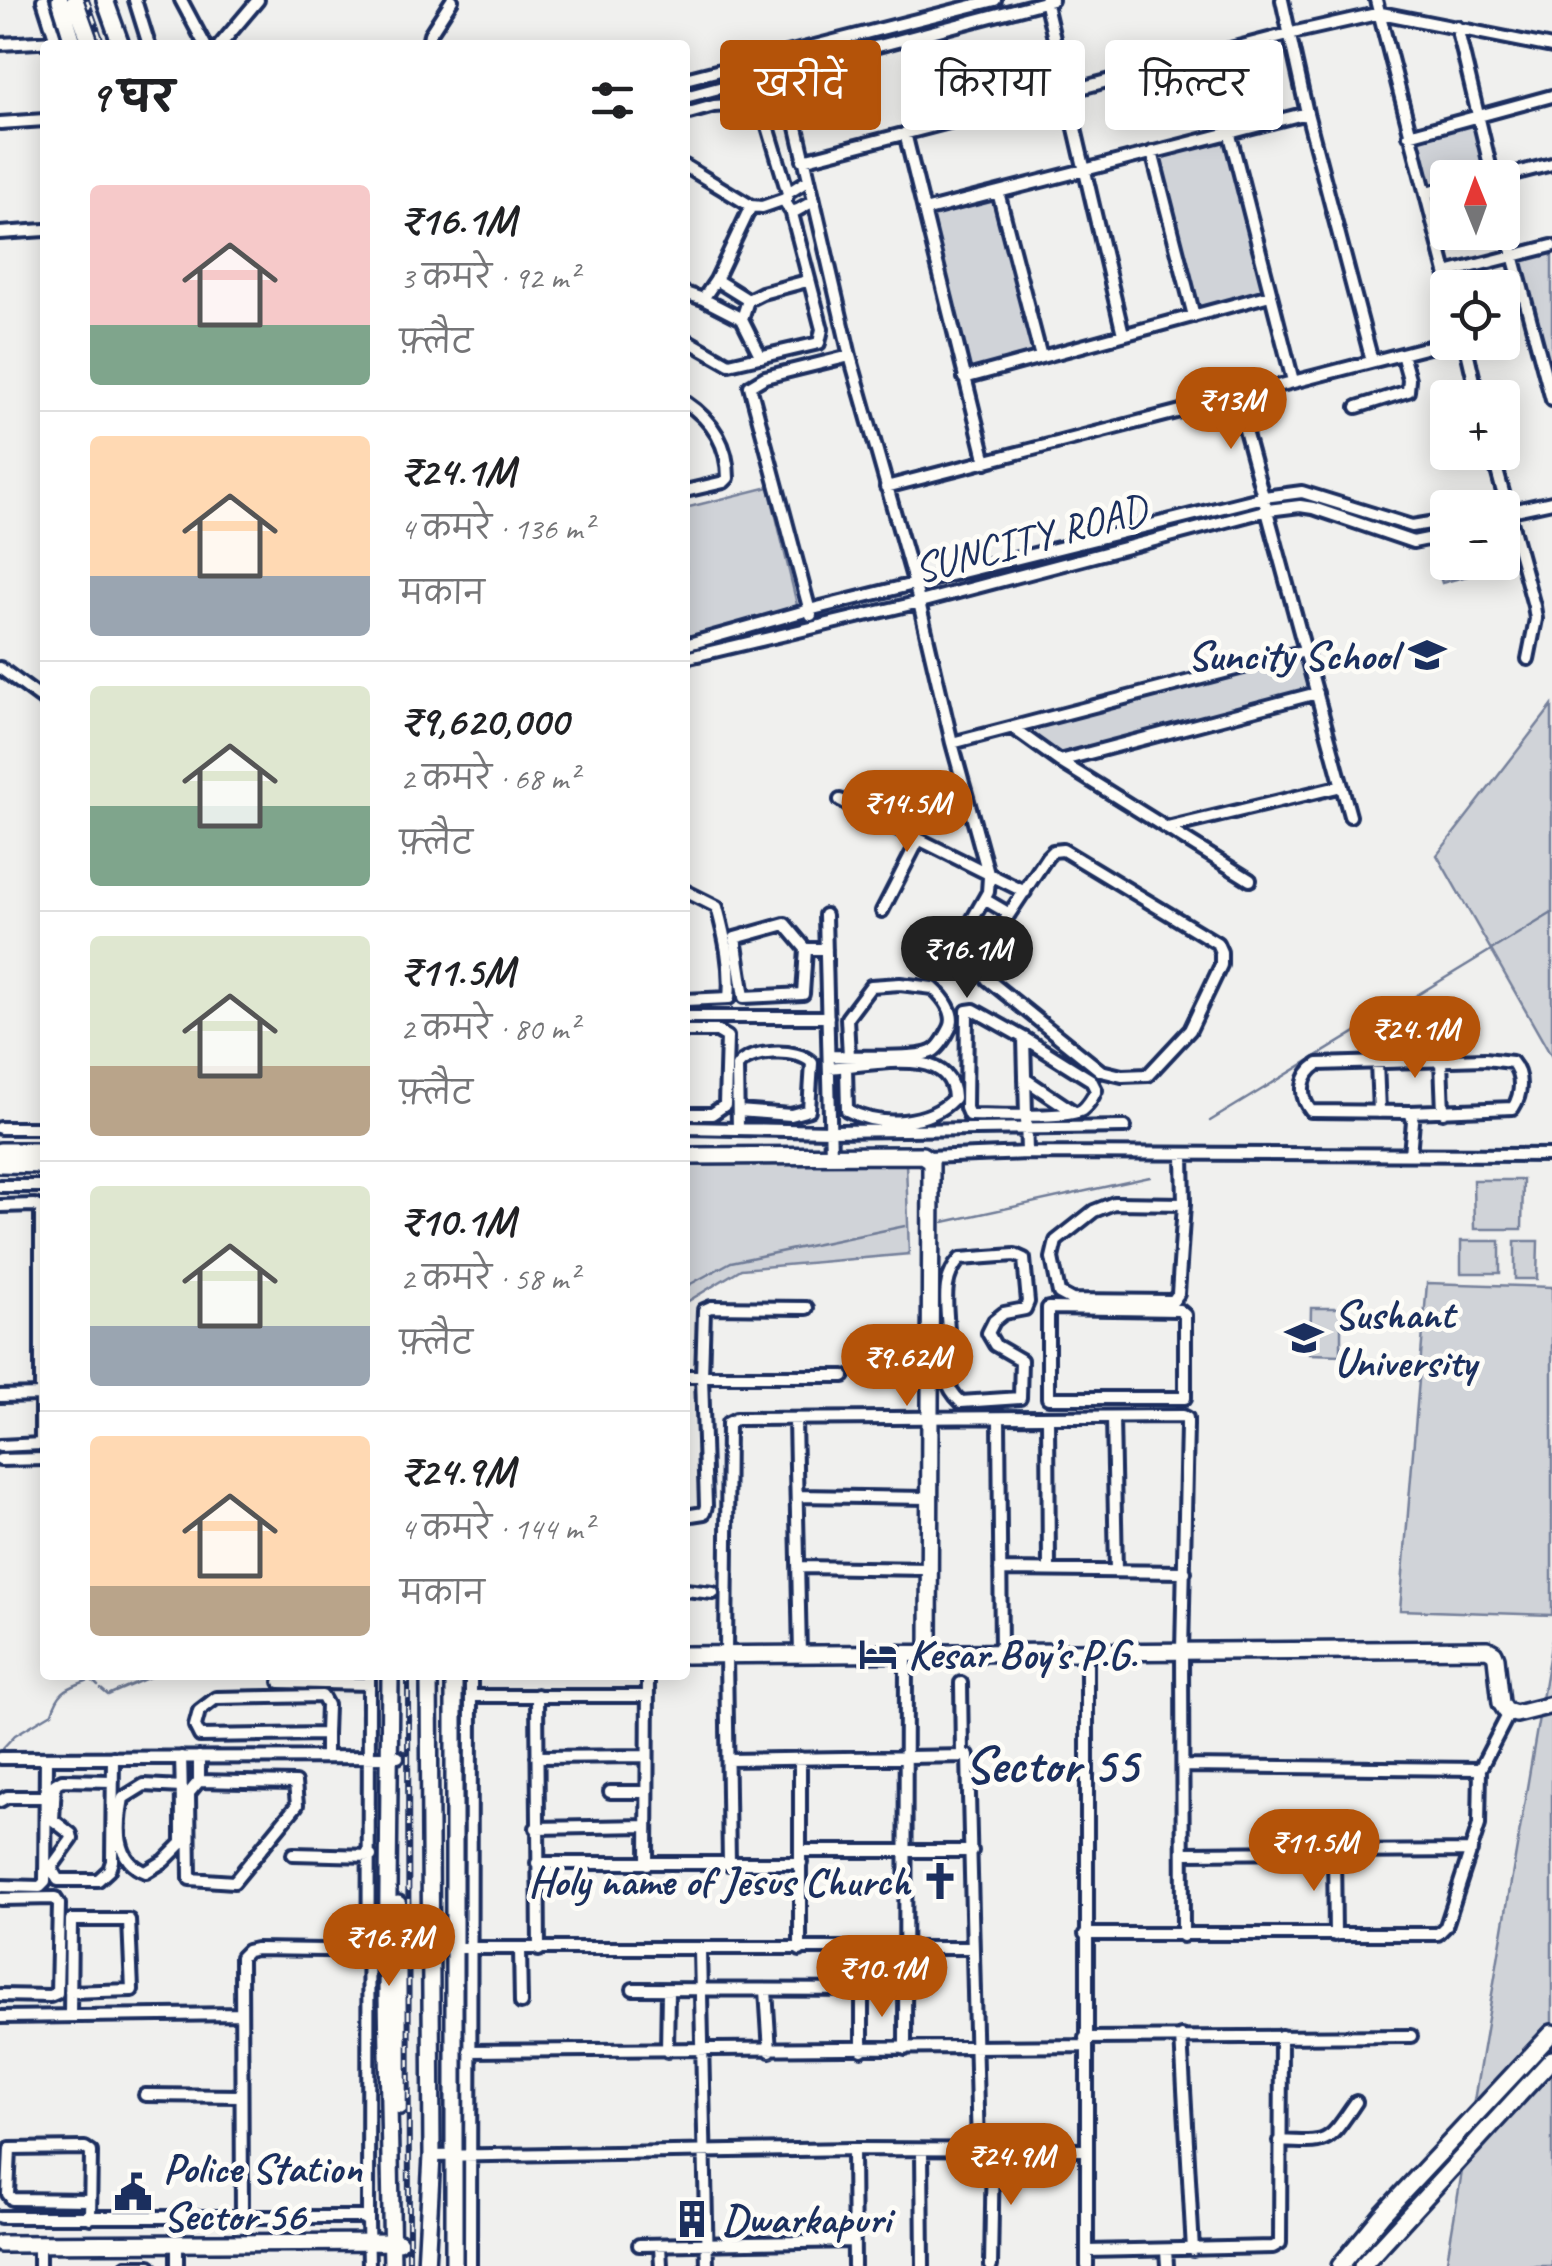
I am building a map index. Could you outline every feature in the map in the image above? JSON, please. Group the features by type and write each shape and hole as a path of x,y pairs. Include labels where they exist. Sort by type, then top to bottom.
{"street":[{"path":"43,0 56,40"},
{"path":"60,0 72,40"},
{"path":"75,0 88,40"},
{"path":"105,0 119,40"},
{"path":"115,0 128,40"},
{"path":"134,0 147,40"},
{"path":"181,0 202,40"},
{"path":"224,40 258,0"},
{"path":"429,40 452,0"},
{"path":"836,40 996,0"},
{"path":"1282,0 1307,114 1372,361"},
{"path":"1376,0 1445,270"},
{"path":"881,45 1048,1 1055,40"},
{"path":"1085,87 1380,12 1552,48"},
{"path":"1456,28 1490,160"},
{"path":"0,44 40,43"},
{"path":"690,78 720,70"},
{"path":"690,96 720,87"},
{"path":"1410,135 1552,96"},
{"path":"690,113 714,106 761,103 822,329 819,343 729,364 690,342"},
{"path":"924,211 1307,114"},
{"path":"0,123 40,120"},
{"path":"797,130 850,356 920,602 952,743 989,877 984,899 951,957"},
{"path":"803,160 920,130"},
{"path":"1073,130 1124,334"},
{"path":"905,134 986,462"},
{"path":"1230,135 1293,381"},
{"path":"1152,152 1194,316"},
{"path":"1520,172 1552,164"},
{"path":"690,169 752,206 788,201 807,181"},
{"path":"998,192 1042,357"},
{"path":"1426,193 1430,192"},
{"path":"788,201 802,210 812,202"},
{"path":"703,299 752,206"},
{"path":"0,232 40,230"},
{"path":"1458,270 1552,246"},
{"path":"1511,250 1552,400"},
{"path":"716,280 748,300"},
{"path":"742,319 748,300 807,281"},
{"path":"690,295 742,319 762,357"},
{"path":"964,378 1270,295"},
{"path":"886,487 1430,347"},
{"path":"1357,408 1408,392 1409,378 1402,354"},
{"path":"814,626 749,394 750,386 765,377 850,356"},
{"path":"1236,397 1350,816"},
{"path":"690,406 708,419 716,431 728,470 724,482 690,490"},
{"path":"690,644 809,610 1264,497 1302,492 1412,526 1430,523"},
{"path":"1520,509 1552,502"},
{"name":"SUNCITY ROAD","path":"690,657 920,602 1268,510 1313,508 1413,542 1430,539"},
{"path":"1520,566 1536,619 1528,659"},
{"path":"952,743 1305,651"},
{"path":"0,668 40,697"},
{"path":"1059,761 1317,694"},
{"path":"1012,728 1250,880"},
{"path":"1166,828 1342,786"},
{"path":"840,800 1024,892"},
{"path":"882,910 919,838"},
{"path":"1063,850 1217,943 1222,952 1221,965 1190,1030 1148,1075 1122,1076 1101,1071 987,978 984,952 1024,892 1047,857 1063,850"},
{"path":"690,894 716,908 725,938 730,986 729,998 690,1000"},
{"path":"984,899 1008,913"},
{"path":"826,915 831,1156"},
{"path":"806,949 803,994 744,997 735,938 784,924 806,949 826,949"},
{"path":"829,1062 848,1061 929,1054 952,1024 951,1013 933,988 900,984 871,986 847,1018 848,1061 848,1110 871,1119 926,1118 941,1112 954,1098 951,1080 942,1070 926,1064 848,1061"},
{"path":"974,1010 1094,1084 1095,1095 1075,1113 967,1114 966,1014 974,1010"},
{"path":"690,1017 828,1017"},
{"path":"690,1031 717,1030 727,1037 725,1106 712,1114 690,1114"},
{"path":"1024,1038 1027,1153"},
{"path":"738,1111 791,1115 809,1110 812,1063 797,1053 746,1056 736,1068 738,1128"},
{"path":"1442,1060 1443,1112"},
{"path":"1377,1062 1379,1112"},
{"path":"1377,1062 1512,1062 1519,1070 1520,1098 1513,1108 1443,1112 1311,1111 1304,1102 1304,1078 1318,1064 1377,1062"},
{"path":"1025,1080 1075,1113"},
{"path":"1410,1112 1410,1154"},
{"path":"1045,1114 1046,1153"},
{"path":"690,1128 1124,1127"},
{"path":"0,1128 40,1128"},
{"path":"0,1151 40,1152"},
{"path":"690,1156 1552,1154"},
{"path":"1183,1155 1184,1204 1178,1294 1173,1301 1072,1300 1059,1293 1052,1258 1056,1240 1094,1211 1114,1203 1184,1204"},
{"path":"926,1156 932,1166 929,1654"},
{"path":"0,1164 40,1165"},
{"path":"0,1186 40,1186"},
{"path":"0,1206 40,1208"},
{"path":"1015,1255 1024,1260 1028,1302 1025,1309 1004,1313 988,1333 995,1346 1021,1360 1020,1398 961,1402 945,1379 947,1326 944,1304 951,1269 960,1259 1015,1255"},
{"path":"690,1516 704,1513 706,1506 704,1310 807,1308"},
{"path":"1048,1308 1179,1310 1185,1315 1185,1398 1123,1399 1048,1398 1048,1308"},
{"path":"929,1332 947,1326"},
{"path":"929,1332 948,1338"},
{"path":"690,1376 844,1376"},
{"path":"0,1396 40,1394"},
{"path":"1108,1399 1115,1417 1116,1571"},
{"path":"1115,1417 1123,1399"},
{"path":"998,1418 1001,1653"},
{"path":"1048,1418 1048,1570"},
{"path":"729,1864 728,1423 736,1419 1187,1418 1182,1651 1183,1936"},
{"path":"795,1420 800,1654"},
{"path":"0,1446 40,1444"},
{"path":"0,1460 40,1459"},
{"path":"798,1496 928,1498"},
{"path":"800,1567 928,1569"},
{"path":"1000,1570 1186,1572"},
{"path":"690,1591 712,1593"},
{"path":"690,1654 1486,1649 1494,1652 1501,1703 1510,1713"},
{"path":"1087,1652 1087,2266"},
{"path":"906,1654 906,2050"},
{"path":"280,1682 313,1680"},
{"path":"369,1680 369,2266"},
{"path":"393,1680 396,2266"},
{"path":"426,2266 432,2156 430,1680"},
{"path":"454,1680 468,2052 454,2266"},
{"path":"470,2266 462,2155 462,1948 471,1680"},
{"path":"647,1864 648,1680"},
{"path":"960,1684 962,1754"},
{"path":"537,1695 539,1950"},
{"path":"326,1734 200,1736 195,1726 198,1711 216,1698 322,1696 326,1705 326,1734 326,1757"},
{"path":"471,1696 647,1696"},
{"path":"1510,1713 1552,1705"},
{"path":"1086,1934 1441,1932 1478,1826 1480,1769 1510,1713"},
{"path":"728,1760 962,1754 970,1760 978,2149"},
{"path":"0,1758 394,1756"},
{"path":"537,1757 646,1756"},
{"path":"181,1757 182,1787 182,1843 146,1872 136,1869 121,1848 119,1816 123,1798 144,1786 182,1787"},
{"path":"199,1757 199,1781 189,1793 190,1879 234,1882 297,1805 295,1782 199,1781"},
{"path":"0,1886 40,1887 45,1882 46,1758"},
{"path":"112,1758 113,1781 112,1861 98,1880 58,1880 50,1868 72,1834 53,1820 55,1784 62,1780 113,1781"},
{"path":"800,1758 800,1950"},
{"path":"1183,1766 1480,1769"},
{"path":"610,1792 646,1792"},
{"path":"0,1800 46,1797"},
{"path":"536,1828 646,1826"},
{"path":"537,1862 729,1864 907,1850 972,1851"},
{"path":"1184,1853 1471,1851"},
{"path":"1334,1852 1335,1935"},
{"path":"292,1854 371,1856"},
{"path":"0,1900 58,1900 58,1988 53,1995 0,1995"},
{"path":"70,1992 132,1990 130,1920 71,1920 70,1992 70,2016"},
{"path":"431,1948 972,1948"},
{"path":"520,1949 521,2003"},
{"path":"700,1950 707,2266"},
{"path":"242,2218 241,1957 247,1951 393,1951"},
{"path":"633,1989 904,1990"},
{"path":"766,1990 770,2051"},
{"path":"862,1990 862,2050"},
{"path":"667,2051 668,1991"},
{"path":"18,1996 18,2016"},
{"path":"36,1996 37,2016"},
{"path":"0,2016 240,2014"},
{"path":"1362,2266 1552,2033"},
{"path":"468,2052 906,2050 1181,2036 1411,2036"},
{"path":"1181,2036 1193,2250"},
{"path":"1088,2251 1273,2247 1280,2243 1280,2036"},
{"path":"1340,2266 1382,2215 1489,2112 1552,2059"},
{"path":"144,2095 240,2096"},
{"path":"1279,2141 1315,2143 1329,2139 1356,2102"},
{"path":"90,2200 12,2200 8,2194 10,2148 91,2152 90,2200 97,2244"},
{"path":"432,2156 852,2149 1085,2150"},
{"path":"852,2149 854,2266"},
{"path":"922,2150 923,2266"},
{"path":"992,2266 993,2150"},
{"path":"0,2217 359,2217 368,2221"},
{"path":"638,2245 853,2241"},
{"path":"0,2244 395,2242"},
{"path":"39,2244 39,2266"},
{"path":"177,2244 177,2266"},
{"path":"660,2244 661,2266"},
{"path":"1166,2250 1166,2266"},
{"path":"126,2266 150,2266"}],"shaded area":[{"path":"1474,123 1484,160 1430,160 1428,187 1416,139"},
{"path":"1226,141 1265,291 1197,310 1158,156"},
{"path":"995,198 1036,353 967,372 929,215"},
{"path":"1552,252 1552,383 1519,260"},
{"path":"769,487 798,609 690,637 690,507"},
{"path":"1302,656 1312,691 1061,756 1024,729"},
{"path":"1552,706 1552,1057 1437,855"},
{"path":"906,1162 909,1254 741,1269 690,1300 690,1164"},
{"path":"1473,1180 1523,1180 1522,1229 1474,1229"},
{"path":"1461,1241 1500,1241 1500,1273 1461,1273"},
{"path":"1515,1241 1538,1241 1537,1279 1515,1279"},
{"path":"1427,1283 1552,1287 1552,1615 1400,1610"},
{"path":"1311,1308 1341,1308 1341,1355 1310,1354"},
{"path":"1552,1640 1552,2266 1446,2266"}],"waterway":[{"path":"1210,1121 1552,913"},
{"path":"944,1222 1150,1177"},
{"path":"690,1284 731,1262 905,1226"},
{"path":"0,1751 15,1735 52,1713 66,1690 89,1680"},
{"path":"92,1680 98,1686"},
{"path":"101,1689 108,1695 142,1680"}],"railway":[{"path":"87,0 101,40"},
{"path":"408,1680 409,2266"}],"place":[{"name":"Suncity School","path":"1427,655"},
{"name":"Sushant University","path":"1304,1338"},
{"name":"Kesar Boy’s P.G.","path":"878,1654"},
{"name":"Holy name of Jesus Church","path":"940,1881"},
{"name":"Police Station Sector 56","path":"133,2192"},
{"name":"Dwarkapuri","path":"692,2219"}],"district":[{"name":"Sector 55","path":"1051,1765"}]}
